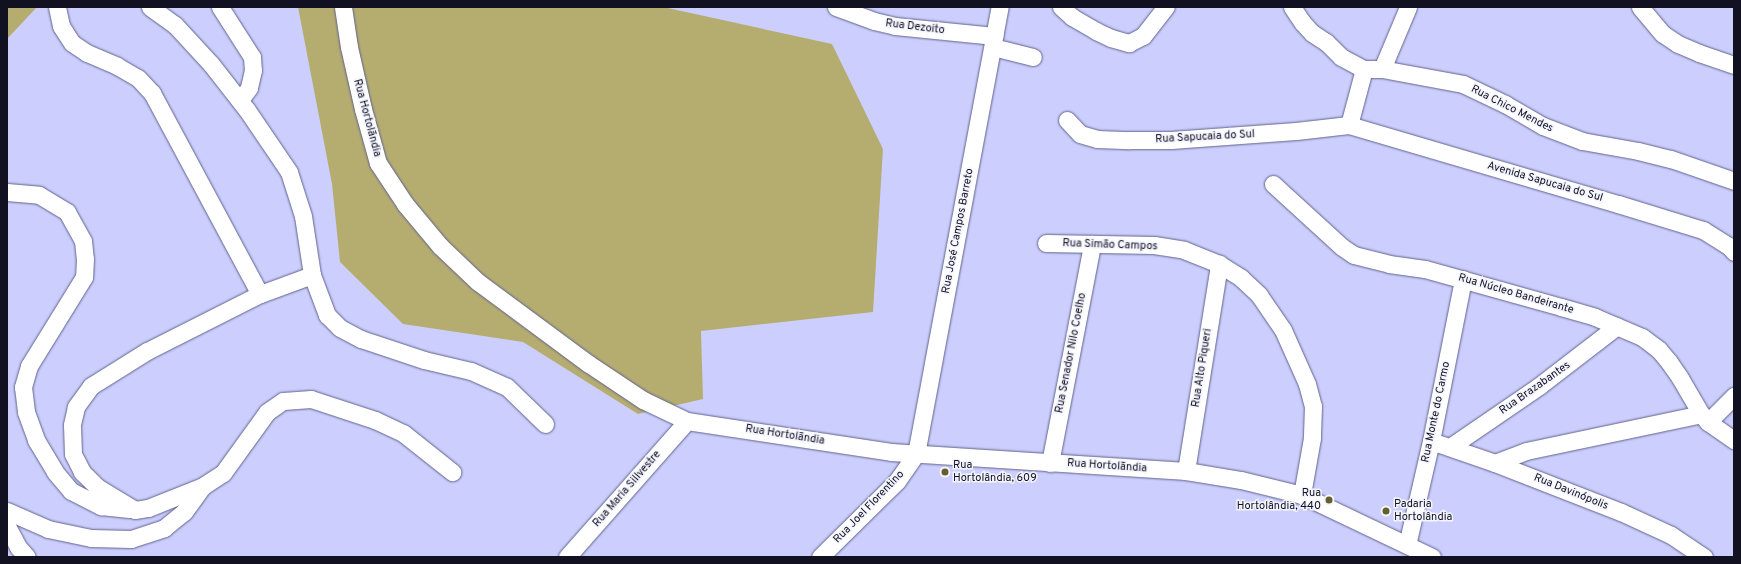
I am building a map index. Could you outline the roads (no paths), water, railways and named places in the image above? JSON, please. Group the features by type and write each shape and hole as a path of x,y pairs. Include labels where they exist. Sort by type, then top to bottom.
{"street":[{"path":"57,7 61,26 72,43 87,53 117,66 138,78 152,92 260,294"},
{"path":"150,7 175,25 211,64 240,100 289,172 303,216 312,275 327,315 340,328 361,339 424,360 471,371 507,387 545,424"},
{"path":"220,7 252,57 253,70 249,88 240,100"},
{"name":"Rua Hortolãndia","path":"343,7 349,47 361,102 378,163 405,204 440,246 478,282 589,364 643,400 687,421 891,452 1186,471 1241,480 1302,495 1432,557"},
{"name":"Rua Dezoito","path":"836,7 874,21 895,26 994,41 1033,57"},
{"name":"Rua José Campos Barreto","path":"916,454 1000,7"},
{"path":"1061,7 1072,17 1096,31 1111,38 1129,43 1143,36 1159,9"},
{"path":"1292,7 1302,22 1312,33 1326,42 1341,57 1364,69 1349,125"},
{"path":"1382,69 1408,7"},
{"path":"1640,7 1663,34 1678,44 1734,65"},
{"name":"Rua Chico Mendes","path":"1364,69 1382,69 1463,84 1505,104 1542,126 1582,141 1664,157 1734,181"},
{"name":"Rua Sapucaia do Sul","path":"1067,120 1080,134 1097,139 1130,140 1171,140 1296,131 1349,125"},
{"name":"Avenida Sapucaia do Sul","path":"1349,125 1702,230 1729,246 1734,252"},
{"name":"Rua Núcleo Bandeirante","path":"1273,184 1342,247 1354,255 1370,260 1425,269 1561,306 1617,326 1642,338 1659,350 1680,378 1704,418 1734,440"},
{"path":"7,192 39,195 67,212 83,241 85,259 84,277 29,366 24,387 26,412 36,440 54,472 71,491 101,506 135,510 148,508 204,486 223,473 267,412 283,401 311,399 375,420 403,433 452,472"},
{"name":"Rua Simão Campos","path":"1046,243 1154,245 1184,250 1219,264 1242,278 1259,295 1283,330 1307,384 1313,406 1312,438 1302,495"},
{"name":"Rua Senador Nilo Coelho","path":"1050,463 1092,244"},
{"name":"Rua Alto Piqueri","path":"1186,471 1219,264"},
{"path":"135,510 97,487 82,472 73,454 72,425 76,407 91,386 119,367 260,294 312,275"},
{"name":"Rua Monte do Carmo","path":"1407,545 1431,441 1463,279"},
{"name":"Rua Brazabantes","path":"1450,447 1539,386 1617,326"},
{"path":"1495,462 1526,451 1704,418 1734,396"},
{"name":"Rua Maria Sillvestre","path":"567,557 687,421"},
{"name":"Rua Davinópolis","path":"1431,441 1495,462 1642,522 1671,535 1704,557"},
{"name":"Rua Joel Florentino","path":"820,557 897,481 916,454"},
{"path":"7,511 56,530 91,538 131,539 164,528 184,512 204,486"},
{"path":"7,526 18,547 27,557"}],"place":[{"name":"Rua Hortolândia, 609","path":"945,472"},
{"name":"Rua Hortolândia, 440","path":"1329,500"},
{"name":"Padaria Hortolândia","path":"1386,511"}]}
